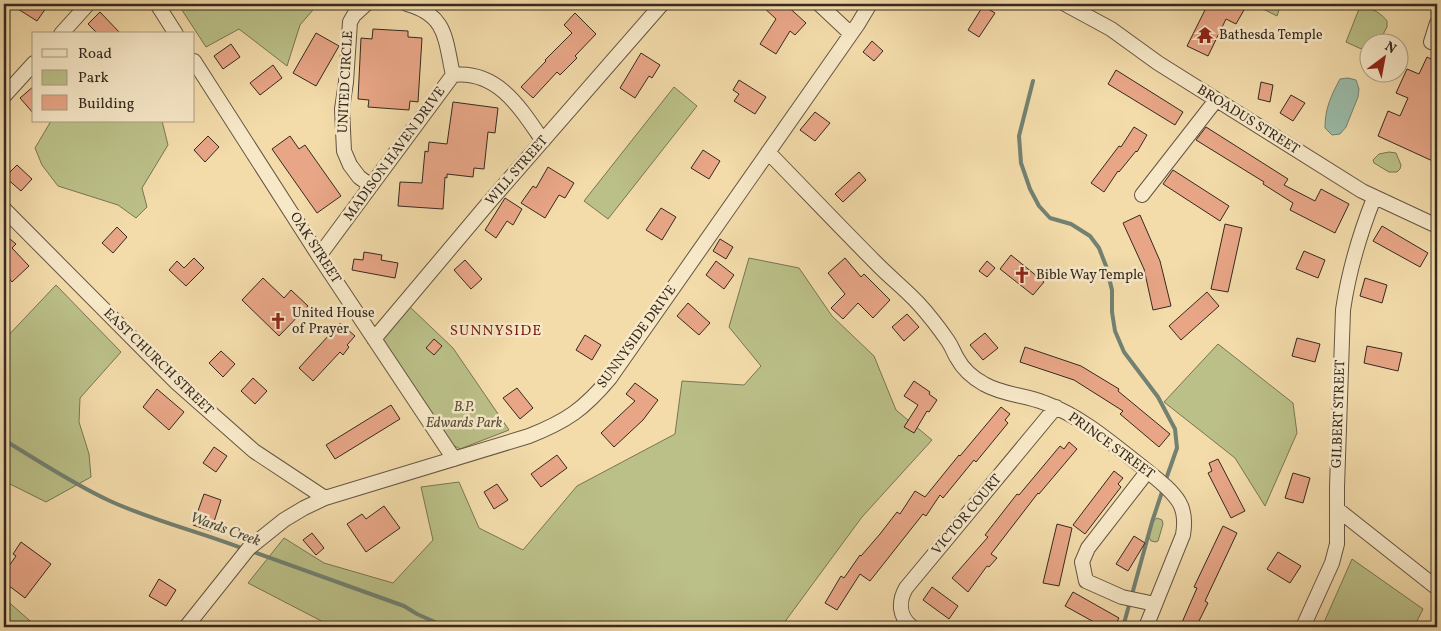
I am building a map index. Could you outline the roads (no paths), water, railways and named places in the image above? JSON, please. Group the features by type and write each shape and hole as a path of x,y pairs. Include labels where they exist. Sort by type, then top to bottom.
{"street":[{"path":"63,32 88,4"},
{"path":"157,4 175,32"},
{"name":"UNITED CIRCLE","path":"366,4 354,15 348,30 349,46 342,122 344,151 350,165 359,177 371,186"},
{"path":"407,4 428,12 440,25 444,33 454,75"},
{"name":"WILL STREET","path":"374,339 662,4"},
{"path":"819,4 851,34"},
{"name":"SUNNYSIDE DRIVE","path":"186,627 249,548 284,520 304,508 325,498 553,427 574,414 594,397 610,378 851,34 870,4"},
{"name":"BROADUS STREET","path":"1065,4 1111,29 1158,63 1374,198 1437,226"},
{"path":"1432,42 1437,23"},
{"name":"OAK STREET","path":"195,63 319,256 454,459"},
{"path":"4,96 32,65"},
{"name":"MADISON HAVEN DRIVE","path":"319,256 454,75 473,75 494,83 523,111 543,141"},
{"path":"1142,194 1216,100"},
{"name":"PRINCE STREET","path":"768,152 880,268 917,302 934,321 957,358 973,377 995,389 1032,398 1056,407 1076,418 1110,442 1171,492 1183,512 1185,523 1183,534 1146,627"},
{"name":"GILBERT STREET","path":"1303,627 1335,553 1338,535 1337,487 1343,310 1352,260 1374,198"},
{"name":"EAST CHURCH STREET","path":"4,209 177,383 254,451 325,498"},
{"name":"VICTOR COURT","path":"912,627 904,619 901,611 900,603 906,588 1056,407"},
{"path":"1147,472 1088,548 1082,562 1086,581 1122,597 1155,604"},
{"path":"1337,509 1437,588"}],"waterway":[{"path":"1033,81 1019,136 1021,163 1030,189 1039,206 1050,218 1071,224 1090,236 1099,248 1112,290 1112,312 1115,331 1124,352 1158,397 1175,429 1177,448 1165,482"},
{"name":"Wards Creek","path":"4,440 69,480 110,501 143,515 244,549"},
{"path":"1123,627 1163,489"},
{"name":"Wards Creek","path":"251,551 404,606 446,627"}],"place":[{"name":"Bathesda Temple","path":"1205,35"},
{"name":"Bible Way Temple","path":"1022,275"},
{"name":"United House of Prayer","path":"278,321"}],"district":[{"name":"SUNNYSIDE","path":"496,331"}],"park label":[{"name":"B.P. Edwards Park","path":"464,416"}]}
